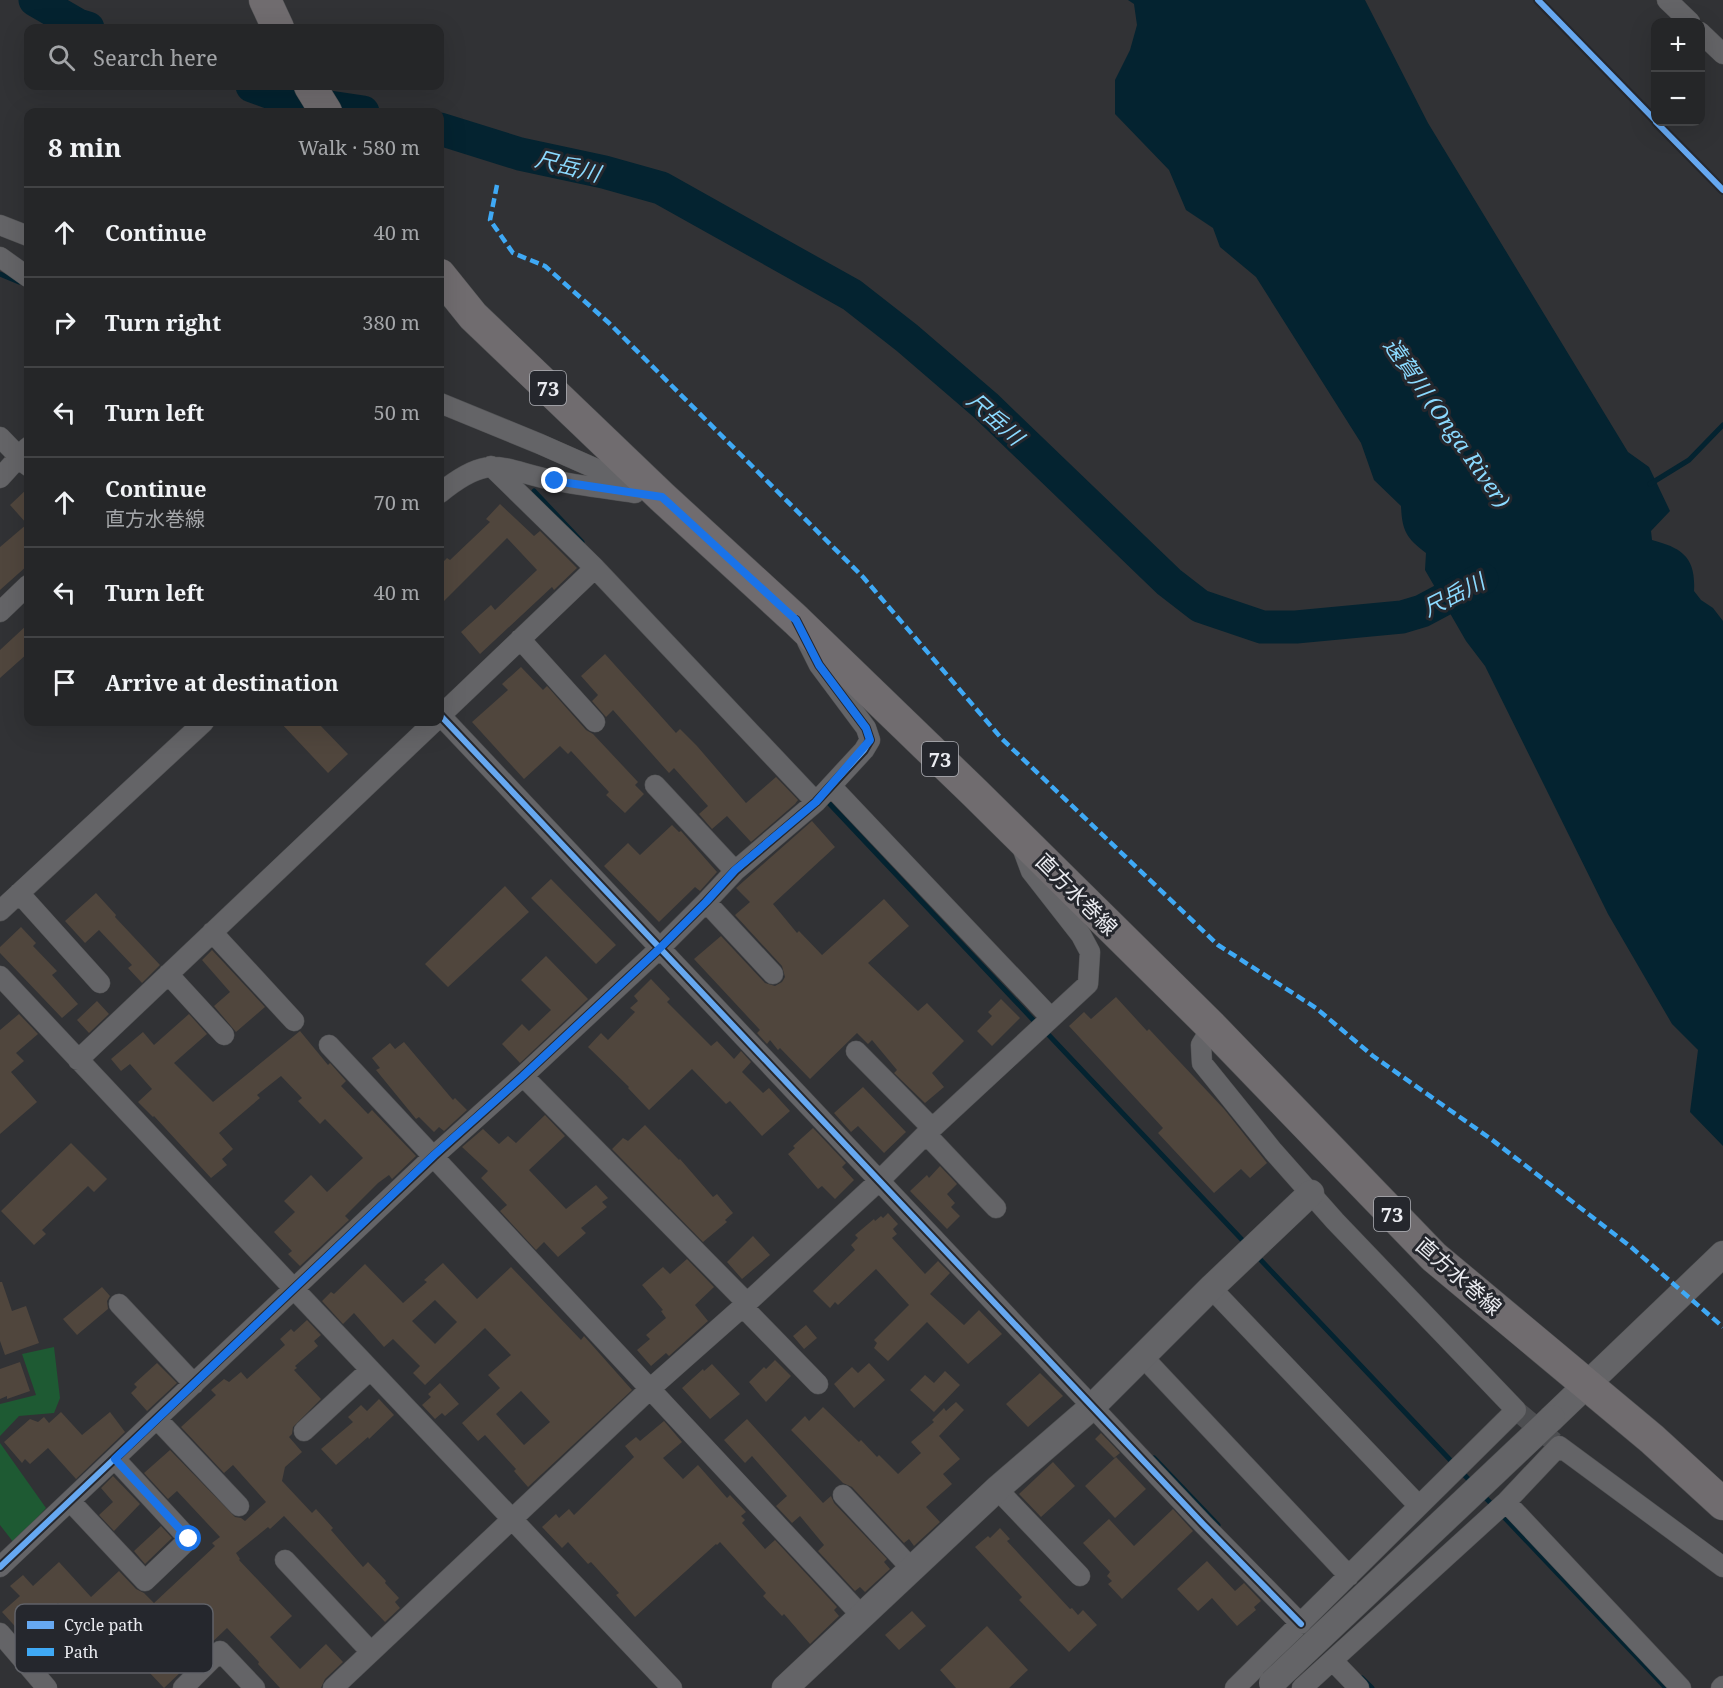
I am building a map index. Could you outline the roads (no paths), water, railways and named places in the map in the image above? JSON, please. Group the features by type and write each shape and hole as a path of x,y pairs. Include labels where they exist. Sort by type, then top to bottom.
{"main road":[{"path":"265,0 276,24"},
{"path":"312,90 324,108"},
{"name":"直方水巻線","path":"444,279 473,316 662,497 796,620 1019,836 1212,1027 1434,1257 1595,1377 1652,1439 1723,1504"}],"street":[{"path":"1667,0 1686,18"},
{"path":"1705,36 1723,54"},
{"path":"0,225 24,234"},
{"path":"0,257 24,274"},
{"path":"444,405 662,497"},
{"path":"0,437 24,456"},
{"path":"0,478 24,458"},
{"path":"444,490 470,471 491,466 512,468 555,481 662,497"},
{"path":"491,466 823,795 1045,1024"},
{"path":"444,711 596,568"},
{"path":"0,612 24,589"},
{"path":"0,1567 434,1155 523,1076 664,944 735,870 823,795 870,740 866,728 819,665 796,620"},
{"path":"520,639 595,722"},
{"path":"444,717 664,944 1098,1401 1203,1524 1306,1619"},
{"path":"0,911 200,726"},
{"path":"78,1060 428,726"},
{"path":"655,785 735,870"},
{"path":"333,1688 651,1388 745,1305 1088,984 1090,952 1082,935 1031,871 1023,854 1019,836"},
{"path":"19,893 100,982"},
{"path":"706,902 773,974"},
{"path":"212,932 294,1021"},
{"path":"168,975 224,1035"},
{"path":"3,985 78,1060 672,1688"},
{"path":"1212,1027 1201,1046 1202,1063 1273,1151 1335,1221 1516,1410 1235,1688"},
{"path":"329,1045 862,1616"},
{"path":"856,1051 996,1208"},
{"path":"523,1076 745,1305 818,1384"},
{"path":"786,1688 997,1489 1098,1401 1211,1288 1311,1193"},
{"path":"1270,1686 1723,1254"},
{"path":"1211,1288 1419,1506"},
{"path":"119,1304 194,1384"},
{"path":"1143,1357 1349,1576"},
{"path":"304,1431 370,1370"},
{"path":"157,1419 239,1506"},
{"path":"1302,1688 1500,1507 1559,1446 1723,1567"},
{"path":"70,1502 145,1581 189,1539 115,1459"},
{"path":"997,1489 1080,1576"},
{"path":"843,1495 912,1569"},
{"path":"1500,1507 1681,1688"},
{"path":"285,1560 371,1652"},
{"path":"0,1633 15,1651"},
{"path":"213,1659 220,1652 255,1688"},
{"path":"1339,1655 1359,1688"},
{"path":"34,1673 47,1688"},
{"path":"183,1688 198,1673"}],"water":[{"name":"遠賀川 (Onga River)","path":"1128,0 1365,0 1428,123 1628,452 1649,467 1670,511 1651,531 1652,540 1672,547 1685,556 1690,562 1694,591 1701,600 1713,608 1723,621 1723,1146 1690,1112 1698,1050 1672,1024 1608,914 1485,666 1466,641 1425,570 1426,553 1406,533 1401,506 1374,480 1361,443 1256,277 1220,247 1213,228 1186,210 1169,170 1115,114 1115,80 1130,50 1137,25 1134,4"}],"waterway":[{"name":"尺岳川","path":"35,0 76,24"},
{"name":"尺岳川","path":"263,90 296,102 336,108"},
{"name":"尺岳川","path":"444,130 520,154 604,172 661,188 852,295 907,338 986,406 1169,582 1200,606 1262,627 1296,627 1402,617 1422,611 1482,579"},
{"path":"0,274 19,282"},
{"path":"1650,484 1689,460 1723,425"},
{"path":"534,491 582,542"},
{"path":"825,799 1037,1024"},
{"path":"1044,1030 1246,1244"},
{"path":"1256,1255 1472,1483"},
{"path":"1154,1458 1218,1525"},
{"path":"1483,1495 1666,1688"},
{"path":"1362,1678 1372,1688"}],"tunnel":[{"path":"1516,1410 1559,1446"}]}
